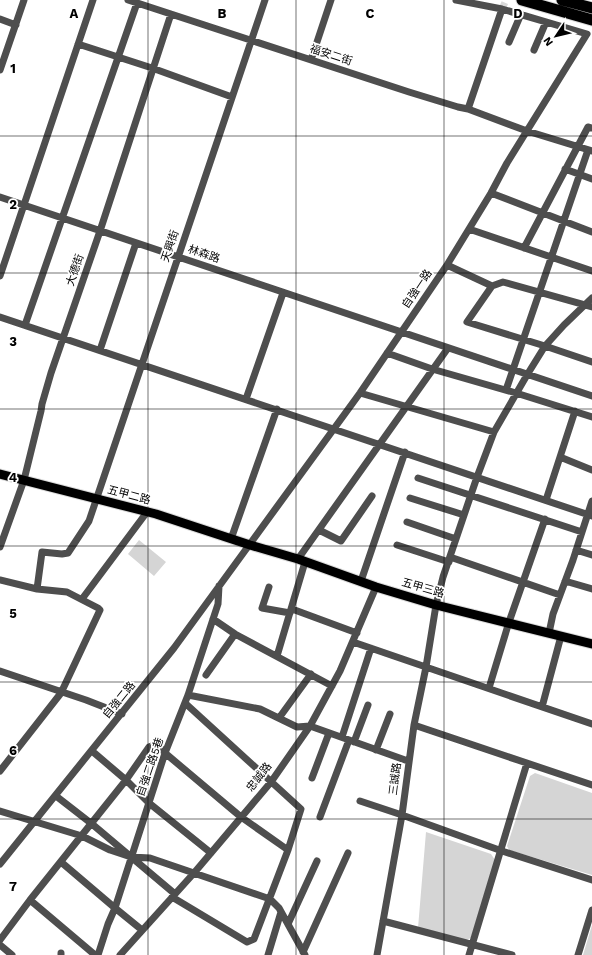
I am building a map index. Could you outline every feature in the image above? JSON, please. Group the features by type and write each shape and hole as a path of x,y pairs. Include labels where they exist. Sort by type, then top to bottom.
{"highway":[{"path":"522,0 592,19"},
{"path":"531,0 592,19"},
{"path":"562,0 592,8"}],"main road":[{"name":"五甲二路","path":"0,474 147,512 250,546"},
{"name":"五甲三路","path":"250,546 302,560 361,582 436,605 509,622 592,644"}],"street":[{"path":"0,70 24,0"},
{"path":"0,276 93,0"},
{"name":"福安二街","path":"128,0 311,60 468,109 527,131 590,151"},
{"name":"天興街","path":"37,589 42,552 62,554 68,553 88,524 265,0"},
{"path":"311,60 331,0"},
{"path":"456,0 502,9 546,22 534,50"},
{"path":"26,325 137,3"},
{"path":"468,109 502,9"},
{"name":"大德街","path":"0,547 24,480 42,404 63,338 100,231 152,68 171,14"},
{"path":"509,42 521,14"},
{"path":"0,19 16,25"},
{"name":"自強一路","path":"250,546 360,393 447,265 586,34 546,22"},
{"path":"78,44 152,68 232,97"},
{"path":"524,248 588,127 592,128"},
{"path":"506,390 580,174 590,151"},
{"path":"565,169 592,179"},
{"path":"491,193 592,232"},
{"name":"林森路","path":"0,197 592,396"},
{"path":"469,229 592,271"},
{"path":"100,350 136,243"},
{"path":"447,265 492,286"},
{"path":"589,306 503,282 492,286 467,322 546,346 592,362"},
{"path":"246,399 283,292"},
{"name":"三誠路","path":"377,955 402,815 414,725 426,667 436,605 449,560 494,432 516,393 546,346 564,325 589,306 592,298"},
{"path":"0,317 335,428 590,515"},
{"path":"277,656 291,611 302,560 319,530 448,348"},
{"path":"387,353 432,369 592,417"},
{"path":"360,393 494,432"},
{"path":"231,539 277,409"},
{"path":"546,500 575,411"},
{"path":"361,582 405,452"},
{"path":"560,457 592,470"},
{"path":"418,478 582,532"},
{"path":"319,530 341,541 372,496"},
{"path":"410,498 464,515"},
{"path":"548,633 553,614 582,532 590,515 592,501"},
{"path":"82,599 147,512"},
{"path":"489,688 509,622 545,519"},
{"path":"407,522 456,539"},
{"path":"397,545 523,582 560,595"},
{"name":"自強二路","path":"0,864 174,648 250,546"},
{"path":"576,550 592,555"},
{"path":"0,580 37,589 67,592 98,608 100,613 82,646 61,693 0,771"},
{"path":"565,582 592,589"},
{"name":"自強二路5巷","path":"96,955 115,908 165,753 188,695 218,604 219,586"},
{"name":"忠誠路","path":"120,955 194,873 271,782 310,726 332,686 353,642 376,587"},
{"path":"269,588 262,608 291,611 357,633"},
{"path":"213,619 235,634 332,686"},
{"path":"206,674 235,634"},
{"path":"542,707 561,636"},
{"path":"353,642 592,724"},
{"path":"342,737 371,648"},
{"path":"0,671 61,693 86,700 122,714"},
{"path":"279,718 311,674"},
{"path":"188,695 260,709 297,727 310,726 408,761"},
{"path":"56,796 131,857 173,896 247,942 254,939 288,850 300,809 184,703"},
{"path":"320,818 351,741 368,705"},
{"path":"376,750 390,714"},
{"path":"414,725 592,785"},
{"path":"312,778 328,732"},
{"path":"0,940 126,780 149,747 154,745 158,745 165,753 241,817 288,850"},
{"path":"92,751 126,780 149,803 211,853"},
{"path":"469,955 502,851 527,763"},
{"path":"360,801 502,851 592,880"},
{"path":"0,811 82,836 110,850 131,857 150,858 270,899 281,912 304,954"},
{"path":"304,954 348,853"},
{"path":"61,862 142,930"},
{"path":"288,924 317,862"},
{"path":"30,900 96,955"},
{"path":"578,955 592,910"},
{"path":"268,955 281,912"},
{"path":"383,922 512,955"},
{"path":"0,945 12,955"}],"shaded area":[{"path":"139,540 166,562 154,576 128,554"},
{"path":"535,773 592,793 592,875 509,850 507,846 530,776"},
{"path":"426,832 491,854 495,860 471,938 466,940 418,928"},
{"path":"592,925 592,955 583,955"}],"tunnel":[{"path":"502,9 506,0"}]}
